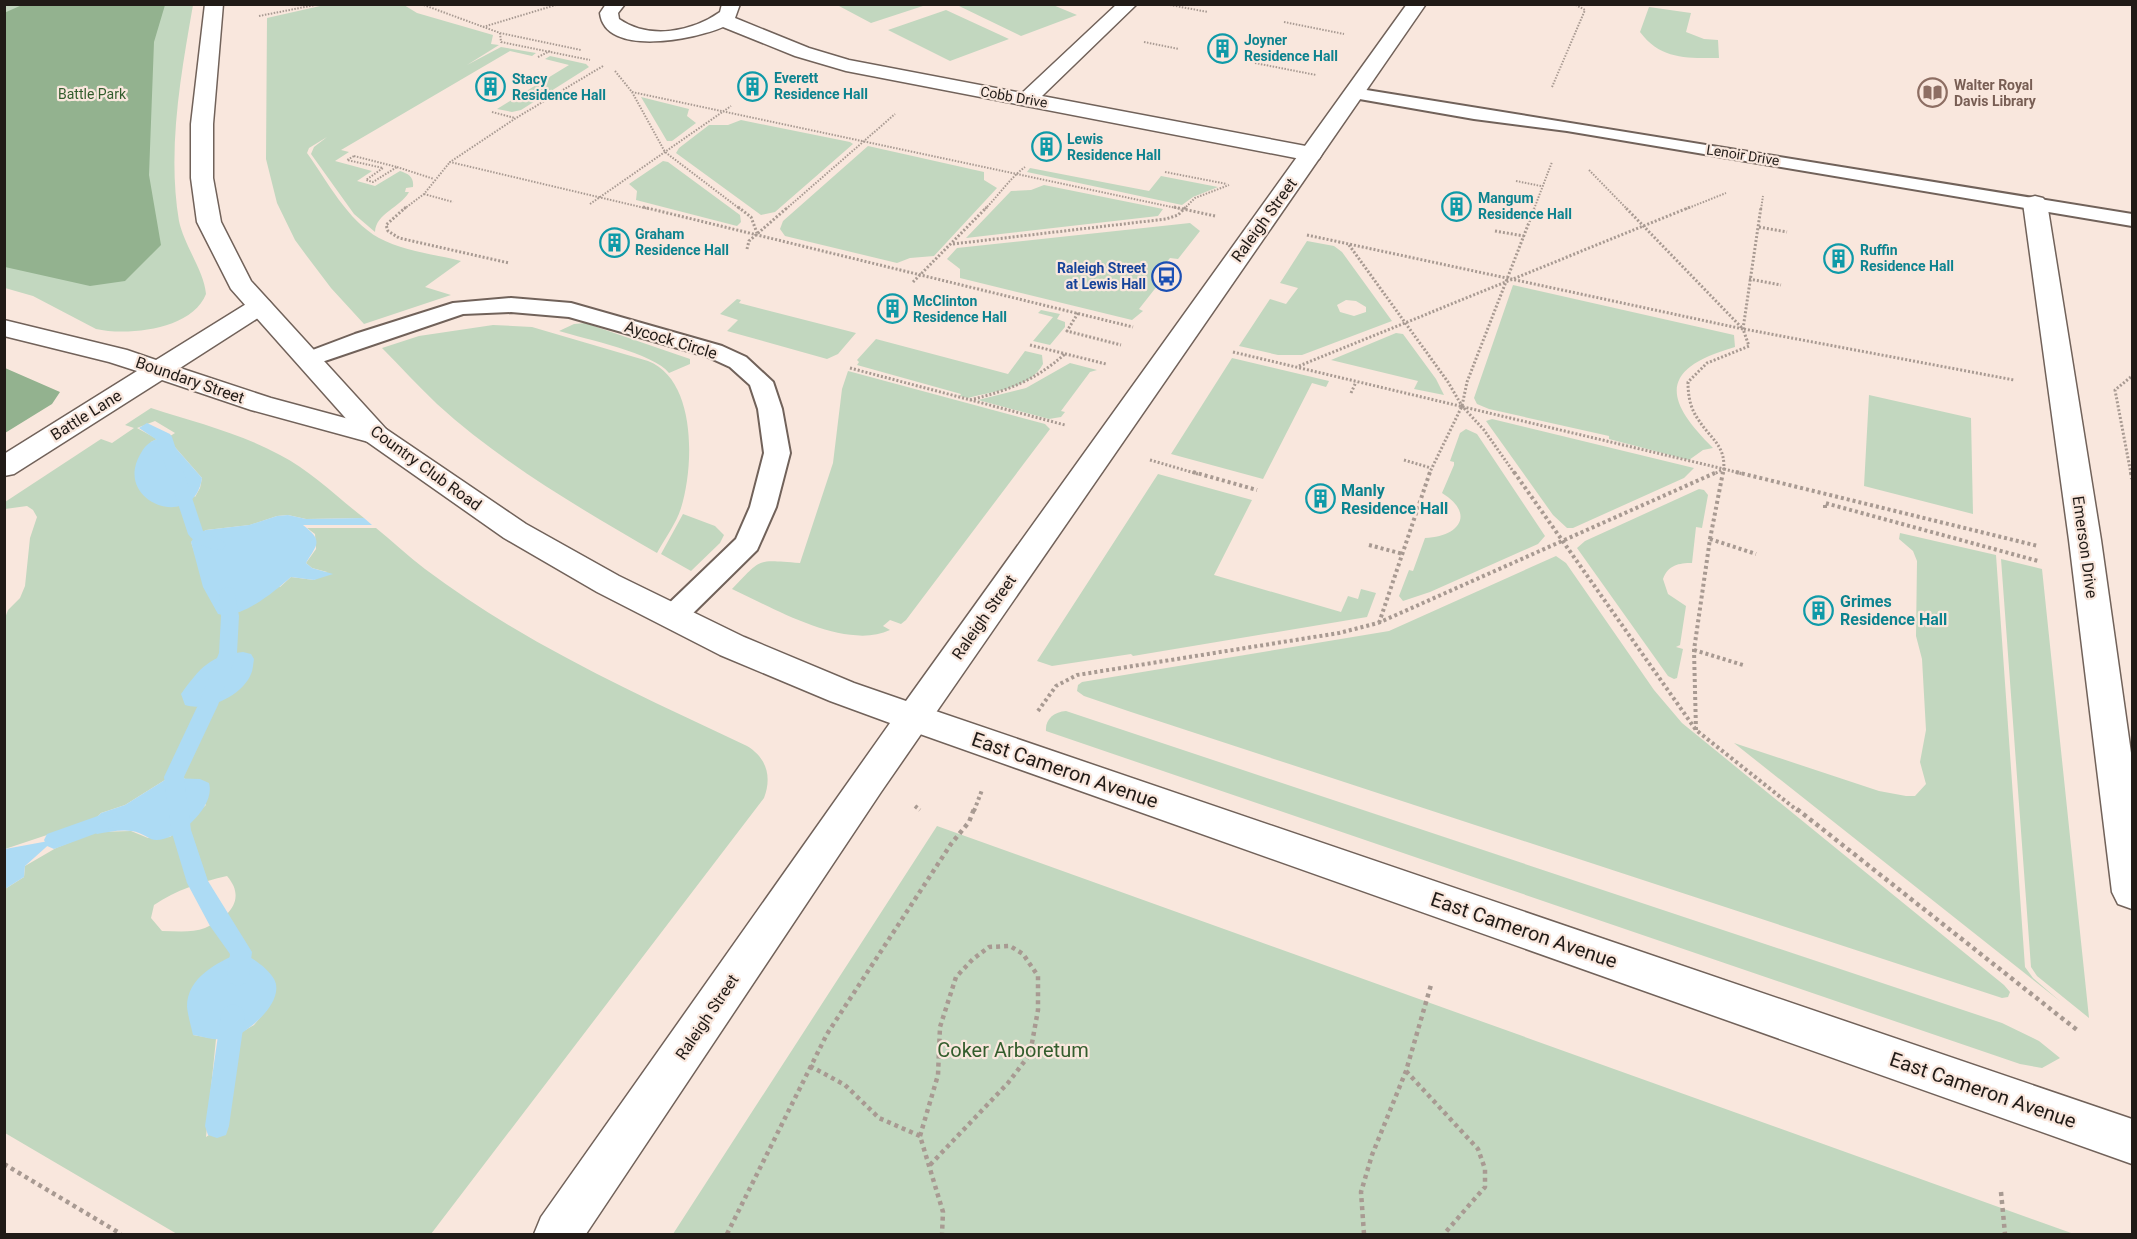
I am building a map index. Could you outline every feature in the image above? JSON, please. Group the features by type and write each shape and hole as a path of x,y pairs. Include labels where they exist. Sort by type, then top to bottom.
{"street":[{"name":"Country Club Road","path":"214,4 202,124 202,178 209,222 223,255 240,284 310,359 376,435 515,531 672,617 842,692 915,718"},
{"name":"Cobb Drive","path":"616,4 609,13 610,21 616,27 628,32 645,35 698,31 727,12 802,52 846,65 1311,154"},
{"path":"1027,99 1128,4"},
{"name":"Raleigh Street","path":"558,1234 915,718 1183,339 1202,307 1417,4"},
{"name":"Emerson Drive","path":"2035,203 2085,540 2133,892"},
{"name":"Battle Lane","path":"4,466 260,306"},
{"name":"Boundary Street","path":"4,327 118,356 261,404 376,435"},
{"name":"East Cameron Avenue","path":"915,718 2133,1142"}],"lane":[{"name":"Lenoir Drive","path":"1354,93 1474,114 1568,126 2133,220"},
{"name":"Aycock Circle","path":"310,359 363,339 460,308 511,305 571,310 714,351 738,362 762,382 770,409 777,453 763,507 747,544 672,617"}],"path":[{"path":"259,16 320,4"},
{"path":"421,4 500,33 589,51"},
{"path":"482,27 559,4"},
{"path":"1169,4 1208,12"},
{"path":"1548,96 1585,10 1574,4"},
{"path":"1284,22 1334,32"},
{"path":"500,33 501,42 592,60"},
{"path":"1161,45 1179,49"},
{"path":"538,57 550,51"},
{"path":"460,308 514,265 392,235 386,225 389,220 424,194 434,178 442,174 450,162 516,118 608,63 600,61"},
{"path":"1255,63 1305,73"},
{"path":"614,70 632,92 665,152 751,218 757,234"},
{"path":"632,92 1223,217"},
{"path":"591,204 731,106"},
{"path":"747,249 749,241 901,109"},
{"path":"492,112 516,118"},
{"path":"397,167 373,182 366,180 383,168 347,160 354,156 368,158 434,178"},
{"path":"1378,623 1431,468 1462,406 1467,382 1553,159"},
{"path":"450,162 757,234 1138,328"},
{"path":"1586,167 1743,329 1749,346 1707,362 1692,374 1688,382 1691,409 1707,432 1721,446 1724,469 1710,539 1694,650 1696,730"},
{"path":"913,282 1005,189 1008,180 1025,168"},
{"path":"1164,172 1237,186"},
{"path":"1516,181 1541,186"},
{"path":"953,244 1166,219 1178,214 1195,198 1229,185"},
{"path":"1743,329 1764,187"},
{"path":"1298,366 1732,190"},
{"path":"424,194 453,202"},
{"path":"1759,227 1787,232"},
{"path":"1496,231 1524,237"},
{"path":"1301,234 1743,329 2022,382"},
{"path":"1349,245 1403,323 1448,382 1462,406 1484,430 1696,730 2077,1030"},
{"path":"1749,279 1781,285"},
{"path":"1078,313 1066,331 1125,346"},
{"path":"1030,345 1112,365"},
{"path":"1233,351 2043,547"},
{"path":"968,400 1024,386 1048,370 1065,354"},
{"path":"849,368 1066,425"},
{"path":"2133,376 2115,390 2133,478"},
{"path":"1351,393 1356,382"},
{"path":"1149,460 1257,490"},
{"path":"1404,460 1431,468"},
{"path":"1037,712 1056,686 1077,675 1339,633 1378,623 1724,469"},
{"path":"1825,508 1825,503 2041,562"},
{"path":"1710,539 1756,554"},
{"path":"1369,544 1403,554"},
{"path":"1694,650 1743,665"},
{"path":"727,1234 826,1034 951,844 969,822 984,784"},
{"path":"915,806 920,810"},
{"path":"929,1166 1008,1083 1030,1054 1038,1010 1038,976 1023,954 1010,946 989,947 973,959 956,977 940,1027 938,1075 920,1136 929,1166 943,1212 942,1234"},
{"path":"1364,1234 1361,1192 1372,1155 1406,1071 1431,985"},
{"path":"810,1066 845,1085 879,1118 920,1136"},
{"path":"1406,1071 1478,1149 1485,1169 1485,1186 1475,1201 1444,1234"},
{"path":"4,1164 121,1234"},
{"path":"2001,1192 2005,1234"}],"green space":[{"path":"329,4 404,5 417,13 493,35 491,44 499,45 467,65 501,47 536,53 532,56 510,51 341,150 349,152 335,161 372,171 357,181 375,186 400,171 412,178 413,187 406,188 405,192 409,192 405,198 379,220 375,232 354,214 311,154 314,147 327,137 309,148 307,153 339,200 368,230 379,238 398,246 461,261 425,287 451,295 364,324 331,288 295,240 277,203 266,159 267,18"},
{"path":"842,4 926,5 871,23 839,6"},
{"path":"965,4 1053,5 1077,15 1021,36 959,6"},
{"name":"Battle Park","path":"4,5 193,5 177,112 174,167 179,221 202,276 206,294 199,306 187,316 157,328 124,332 96,329 33,296 5,288"},
{"name":"Battle Park","path":"22,5 165,5 154,42 149,175 161,245 125,281 90,286 5,267 4,13"},
{"path":"1649,7 1691,13 1686,32 1704,39 1718,40 1719,58 1685,57 1666,53 1657,48 1640,32"},
{"path":"946,10 1009,39 950,61 888,30"},
{"path":"550,56 586,64 589,67 521,110 512,112 497,109 569,65 545,59"},
{"path":"641,97 689,109 687,116 696,123 672,141 667,141"},
{"path":"741,120 853,144 775,212 761,215 676,153 679,148 709,125 728,125"},
{"path":"868,146 984,172 984,180 997,188 934,256 910,258 897,263 785,236 780,229 783,221"},
{"path":"663,161 668,162 740,215 741,222 737,226 636,200 637,191 629,184"},
{"path":"1030,168 1149,191 1161,176 1218,187 1193,197 1182,205 1027,172"},
{"path":"1044,185 1163,209 1158,216 966,238 1011,191 1031,190"},
{"path":"1190,223 1200,231 1178,259 1170,258 1158,273 1165,276 1139,309 1143,311 1132,320 960,278 960,269 947,259 957,248"},
{"path":"1307,241 1334,246 1342,252 1392,321 1302,355 1278,355 1239,346 1270,299 1286,304 1298,288 1280,283","holes":["1346,300 1356,301 1366,307 1366,312 1354,316 1340,312 1337,305"]},
{"path":"1513,285 1734,335 1735,347 1693,364 1682,375 1677,386 1678,399 1684,414 1713,448 1703,450 1689,460 1609,439 1609,436 1489,409 1477,404 1474,398"},
{"path":"737,299 741,300 739,303 856,333 838,354 827,359 727,331 738,320 720,314"},
{"path":"1041,310 1060,314 1057,319 1065,322 1065,327 1050,345 1033,341 1053,317 1038,313"},
{"path":"585,323 690,359 690,364 669,373 649,359 634,353 559,331 574,324"},
{"path":"493,325 532,327 648,361 664,371 676,386 688,426 688,470 679,514 657,553 571,502 516,466 462,426 382,348 419,336"},
{"path":"1396,333 1403,334 1436,379 1444,395 1414,389 1418,381 1331,360"},
{"path":"876,339 1008,374 1025,351 1042,355 1043,364 1029,379 1020,384 968,398 960,396 961,394 857,365 859,362 857,360"},
{"path":"1232,358 1329,381 1326,387 1312,383 1263,479 1171,454"},
{"path":"1070,363 1097,370 1090,372 1061,411 1065,412 1061,417 1049,419 978,400 1026,388"},
{"path":"5,368 60,392 52,404 5,433"},
{"path":"848,371 1045,424 1050,429 906,620 901,624 890,620 883,626 890,630 872,635 853,635 831,631 788,616 732,589 761,563 775,561 800,563 833,463 842,389"},
{"path":"1869,395 1971,418 1973,514 1864,486"},
{"path":"151,408 249,440 302,469 364,518 306,519 288,515 277,516 250,525 206,530 191,542 195,554 280,587 291,577 314,580 327,572 312,568 306,563 316,549 315,534 307,528 376,528 425,569 501,621 582,666 747,746 759,756 766,769 768,783 764,798 431,1234 177,1234 5,1133 5,889 24,877 25,866 56,848 96,832 131,831 148,838 170,837 206,805 184,778 168,778 125,805 101,813 95,819 5,849 5,618 8,610 20,598 25,586 30,538 37,517 27,506 5,509 5,502 101,439 112,443 134,428 125,425","holes":["155,421 175,433 167,438 202,478 195,497 151,442 157,439 137,428","227,876 233,884 235,900 228,913 214,924 195,931 162,931 151,918 154,905 162,900 189,887","269,1007 254,1025 240,1033 224,1113 225,1124 206,1137 216,1039 193,1035"]},
{"path":"1492,419 1694,468 1684,478 1573,528 1567,528 1553,515 1486,421"},
{"path":"1466,429 1477,434 1545,536 1538,544 1430,592 1403,601 1399,596 1409,570 1413,571 1425,538 1447,534 1459,523 1461,516 1458,509 1442,493 1454,465 1454,462 1450,461 1460,433"},
{"path":"1158,474 1252,500 1214,575 1341,612 1348,596 1358,599 1361,589 1376,593 1367,617 1133,656 1131,654 1052,666 1037,661"},
{"path":"1699,489 1704,490 1708,495 1702,528 1696,527 1692,563 1674,566 1663,579 1668,594 1686,606 1680,645 1676,647 1683,649 1677,678 1674,679 1668,676 1577,548 1585,541"},
{"path":"683,514 715,526 724,535 720,543 691,571 661,554"},
{"path":"1900,533 1996,555 2025,967 2033,978 2061,1002 1734,743 1879,791 1915,796 1926,784 1920,762 1926,730 1922,659 1916,636 1917,561 1913,551 1899,539"},
{"path":"1556,556 1566,563 1654,690 1682,723 2004,985 2010,992 2008,997 2002,998 1131,712 1084,696 1077,691 1078,685 1082,682 1389,631"},
{"path":"2001,559 2042,569 2089,1018 2037,976 2031,967"},
{"path":"1066,711 2002,1023 2039,1041 2060,1058 2042,1068 2020,1064 1046,731 1051,717"},
{"name":"Coker Arboretum","path":"937,826 2074,1234 673,1234"}],"water":[{"path":"167,438 202,478 196,495 185,504 171,507 157,505 145,497 137,485 135,470 146,446 152,441"},
{"path":"288,515 306,519 364,518 372,525 303,525 316,539 316,546 306,563 312,568 333,574 314,580 291,577 267,597 247,609 227,615 218,614 203,587 191,542 196,534 206,530 249,525"},
{"path":"243,652 251,654 254,659 251,674 240,689 213,704 194,707 185,705 181,694 200,670 222,656"},
{"path":"168,778 200,779 209,783 210,792 207,802 185,828 156,840 129,831 97,834 87,827 101,813 125,805"},
{"path":"54,840 25,866 24,877 5,889 5,849"},
{"path":"241,952 263,967 274,979 275,997 270,1006 256,1022 239,1035 217,1039 193,1035 187,1007 192,987 213,966"}],"waterway":[{"path":"147,428 164,437 196,534 217,545"},
{"path":"228,593 230,616 228,653 208,705 174,777 181,830 198,883 218,919 241,952 238,976"},
{"path":"54,840 109,820"},
{"path":"217,1126 233,1015"}],"place":[{"name":"Joyner Residence Hall","path":"1223,48"},
{"name":"Everett Residence Hall","path":"753,86"},
{"name":"Stacy Residence Hall","path":"491,87"},
{"name":"Walter Royal Davis Library","path":"1933,93"},
{"name":"Lewis Residence Hall","path":"1046,147"},
{"name":"Mangum Residence Hall","path":"1457,206"},
{"name":"Graham Residence Hall","path":"614,242"},
{"name":"Ruffin Residence Hall","path":"1839,258"},
{"name":"Raleigh Street at Lewis Hall","path":"1167,276"},
{"name":"McClinton Residence Hall","path":"892,309"},
{"name":"Manly Residence Hall","path":"1320,499"},
{"name":"Grimes Residence Hall","path":"1819,610"}]}
